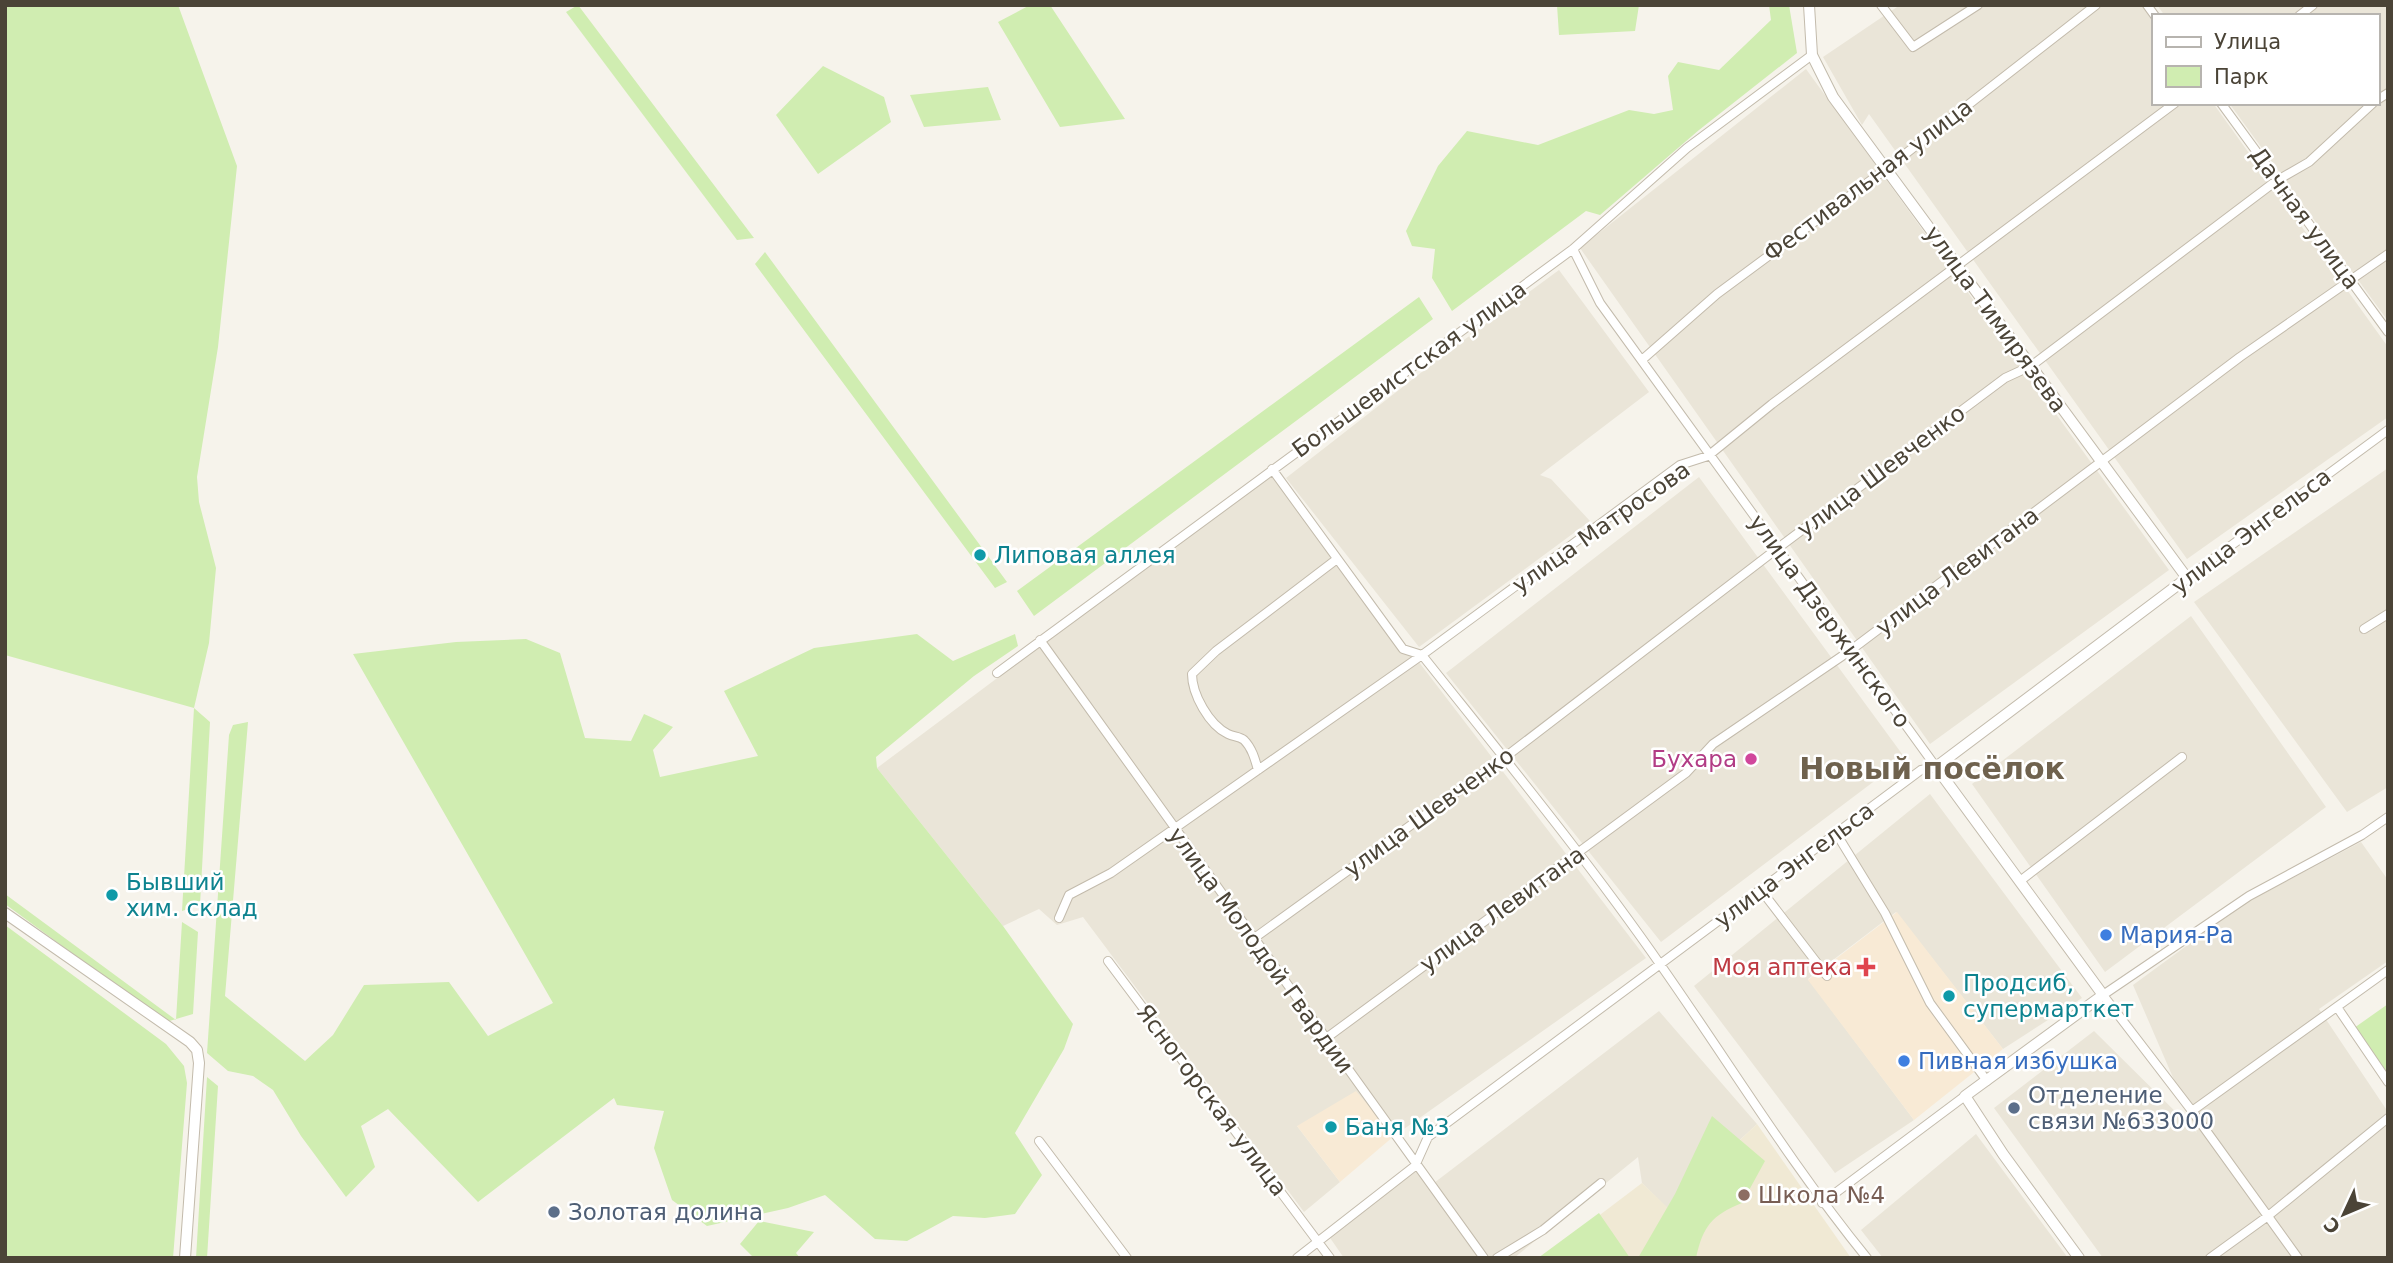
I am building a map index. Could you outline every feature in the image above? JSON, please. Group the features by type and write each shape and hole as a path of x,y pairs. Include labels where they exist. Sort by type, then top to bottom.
{"street":[{"path":"1809,5 1812,55"},
{"path":"1881,5 1913,47 1978,5"},
{"name":"Фестивальная улица","path":"1643,359 1717,294 1885,169 2096,5"},
{"name":"улица Тимирязева","path":"1812,55 1833,97 2187,578"},
{"name":"Большевистская улица","path":"997,673 1573,249 1688,148 1812,55"},
{"name":"улица Матросова","path":"1059,918 1069,895 1101,879 1422,655 1679,465 1708,456 1772,404 2172,105"},
{"name":"Дачная улица","path":"2222,105 2388,332"},
{"name":"улица Шевченко","path":"1253,939 1504,758 2005,378 2031,366 2276,181 2309,162 2371,105"},
{"name":"улица Дзержинского","path":"1573,249 1600,303 1643,359 1708,456 2298,1258"},
{"name":"улица Левитана","path":"1325,1039 1686,773 1713,744 1851,650 2241,357 2388,254"},
{"name":"улица Энгельса","path":"1297,1258 1415,1166 1428,1137 1921,770 1936,767 2388,430"},
{"path":"1272,470 1403,649 1422,655 1579,852 1661,965 1822,1203 1867,1258"},
{"path":"1258,770 1250,748 1241,738 1228,734 1214,723 1192,686 1192,674 1216,651 1337,559"},
{"path":"2364,629 2388,614"},
{"name":"улица Молодой Гвардии","path":"1040,640 1415,1166 1484,1258"},
{"path":"2020,881 2182,757"},
{"path":"1822,1203 2103,995 2249,896 2362,835 2388,817"},
{"path":"1836,834 1885,913 1930,1003 1987,1081"},
{"path":"1761,890 1827,976"},
{"path":"5,913 190,1042 197,1050 199,1063 185,1258"},
{"name":"Ясногорская улица","path":"1108,961 1330,1258"},
{"path":"2192,1111 2388,970"},
{"path":"2337,1007 2388,1082"},
{"path":"1965,1096 2003,1154 2079,1258"},
{"path":"2210,1258 2268,1216 2388,1118"},
{"path":"1040,1141 1128,1258"},
{"path":"1497,1258 1543,1230 1601,1183"}],"shaded area":[{"path":"1900,5 2142,5 2152,20 2152,105 2214,105 2388,347 2388,417 2187,559 1869,114 1862,125 1823,57"},
{"path":"2157,5 2388,5 2388,321 2230,105 2379,105 2379,14 2164,14"},
{"path":"1806,69 2169,570 1930,744 1580,248"},
{"path":"1559,270 1649,392 1540,475 1551,479 1590,521 1419,647 1286,478 1445,354"},
{"path":"2388,468 2388,787 2347,812 2194,602"},
{"path":"1273,472 1646,958 1394,1136 1297,1126 1340,1182 1304,1212 1083,917 1057,925 1039,909 1003,926 877,768"},
{"path":"1699,477 1905,758 1661,942 1446,673"},
{"path":"2191,616 2326,807 2105,972 1972,784"},
{"path":"1930,794 2082,998 2003,1049 1896,912 1808,979 1914,1120 1835,1173 1694,986"},
{"path":"2361,842 2388,880 2388,961 2319,1009 2388,1112 2388,1258 2103,1258 1994,1108 2094,1031 2197,1133 2133,985 2245,903"},
{"path":"1897,912 2003,1049 1914,1120 1808,980"},
{"path":"1659,1011 1757,1124 1667,1208 1642,1183 1638,1157 1514,1258 1491,1258 1430,1186"},
{"path":"1356,1091 1394,1136 1340,1182 1297,1126"},
{"name":"Школа №4","path":"1757,1124 1851,1258 1543,1258 1642,1183 1668,1208"},
{"path":"1976,1134 2068,1258 1883,1258 1861,1230"},
{"path":"1417,1171 1479,1258 1344,1258 1328,1235"}],"green space":[{"path":"5,5 178,5 237,166 218,347 197,477 199,502 216,568 209,643 194,708 5,655"},
{"path":"578,5 754,238 737,240 566,12"},
{"path":"1030,5 1050,5 1125,119 1060,127 998,22"},
{"path":"1557,5 1639,5 1635,31 1559,35"},
{"path":"1769,5 1789,5 1797,53 1699,130 1600,215 1586,211 1452,311 1432,278 1435,249 1412,246 1406,231 1438,166 1467,131 1538,145 1629,110 1654,114 1673,110 1668,76 1678,62 1719,70 1771,20"},
{"path":"823,66 884,97 891,122 818,174 776,115"},
{"path":"988,87 1001,120 924,127 910,95"},
{"path":"765,252 1007,582 995,588 755,264"},
{"path":"1419,297 1433,319 1034,616 1017,591"},
{"path":"917,634 953,661 1015,634 1018,646 974,676 876,757 877,768 1003,926 1073,1024 1064,1049 1015,1133 1042,1175 1015,1214 985,1218 953,1216 907,1241 875,1239 825,1195 788,1208 707,1226 672,1200 654,1148 664,1111 617,1105 614,1098 478,1202 388,1109 361,1126 375,1167 346,1197 301,1136 273,1090 253,1076 228,1071 207,1053 229,735 233,725 248,722 225,996 305,1061 333,1035 364,985 449,982 488,1036 553,1003 353,654 456,642 526,639 560,653 585,738 631,741 644,714 673,727 653,750 660,777 758,756 724,691 814,648"},
{"path":"194,708 210,722 200,905 182,911"},
{"path":"5,894 175,1019 166,1022 5,904"},
{"path":"182,922 198,932 193,1014 176,1019"},
{"path":"5,925 166,1044 184,1066 187,1083 173,1258 5,1258"},
{"path":"2388,1004 2388,1077 2354,1028"},
{"path":"207,1077 218,1086 207,1258 196,1258"},
{"path":"1712,1116 1765,1161 1742,1203 1723,1212 1710,1223 1696,1258 1638,1258 1675,1194"},
{"path":"1599,1213 1630,1258 1538,1258"},
{"path":"759,1221 814,1232 796,1253 800,1258 754,1258 740,1244"}],"place":[{"name":"Липовая аллея","path":"980,555"},
{"name":"Бухара","path":"1751,759"},
{"name":"Бывший хим. склад","path":"112,895"},
{"name":"Мария-Ра","path":"2106,935"},
{"name":"Моя аптека","path":"1866,967"},
{"name":"Продсиб, супермарткет","path":"1949,996"},
{"name":"Пивная избушка","path":"1904,1061"},
{"name":"Отделение связи №633000","path":"2014,1108"},
{"name":"Баня №3","path":"1331,1127"},
{"name":"Школа №4","path":"1744,1195"},
{"name":"Золотая долина","path":"554,1212"}],"district":[{"name":"Новый посёлок","path":"1932,769"}]}
